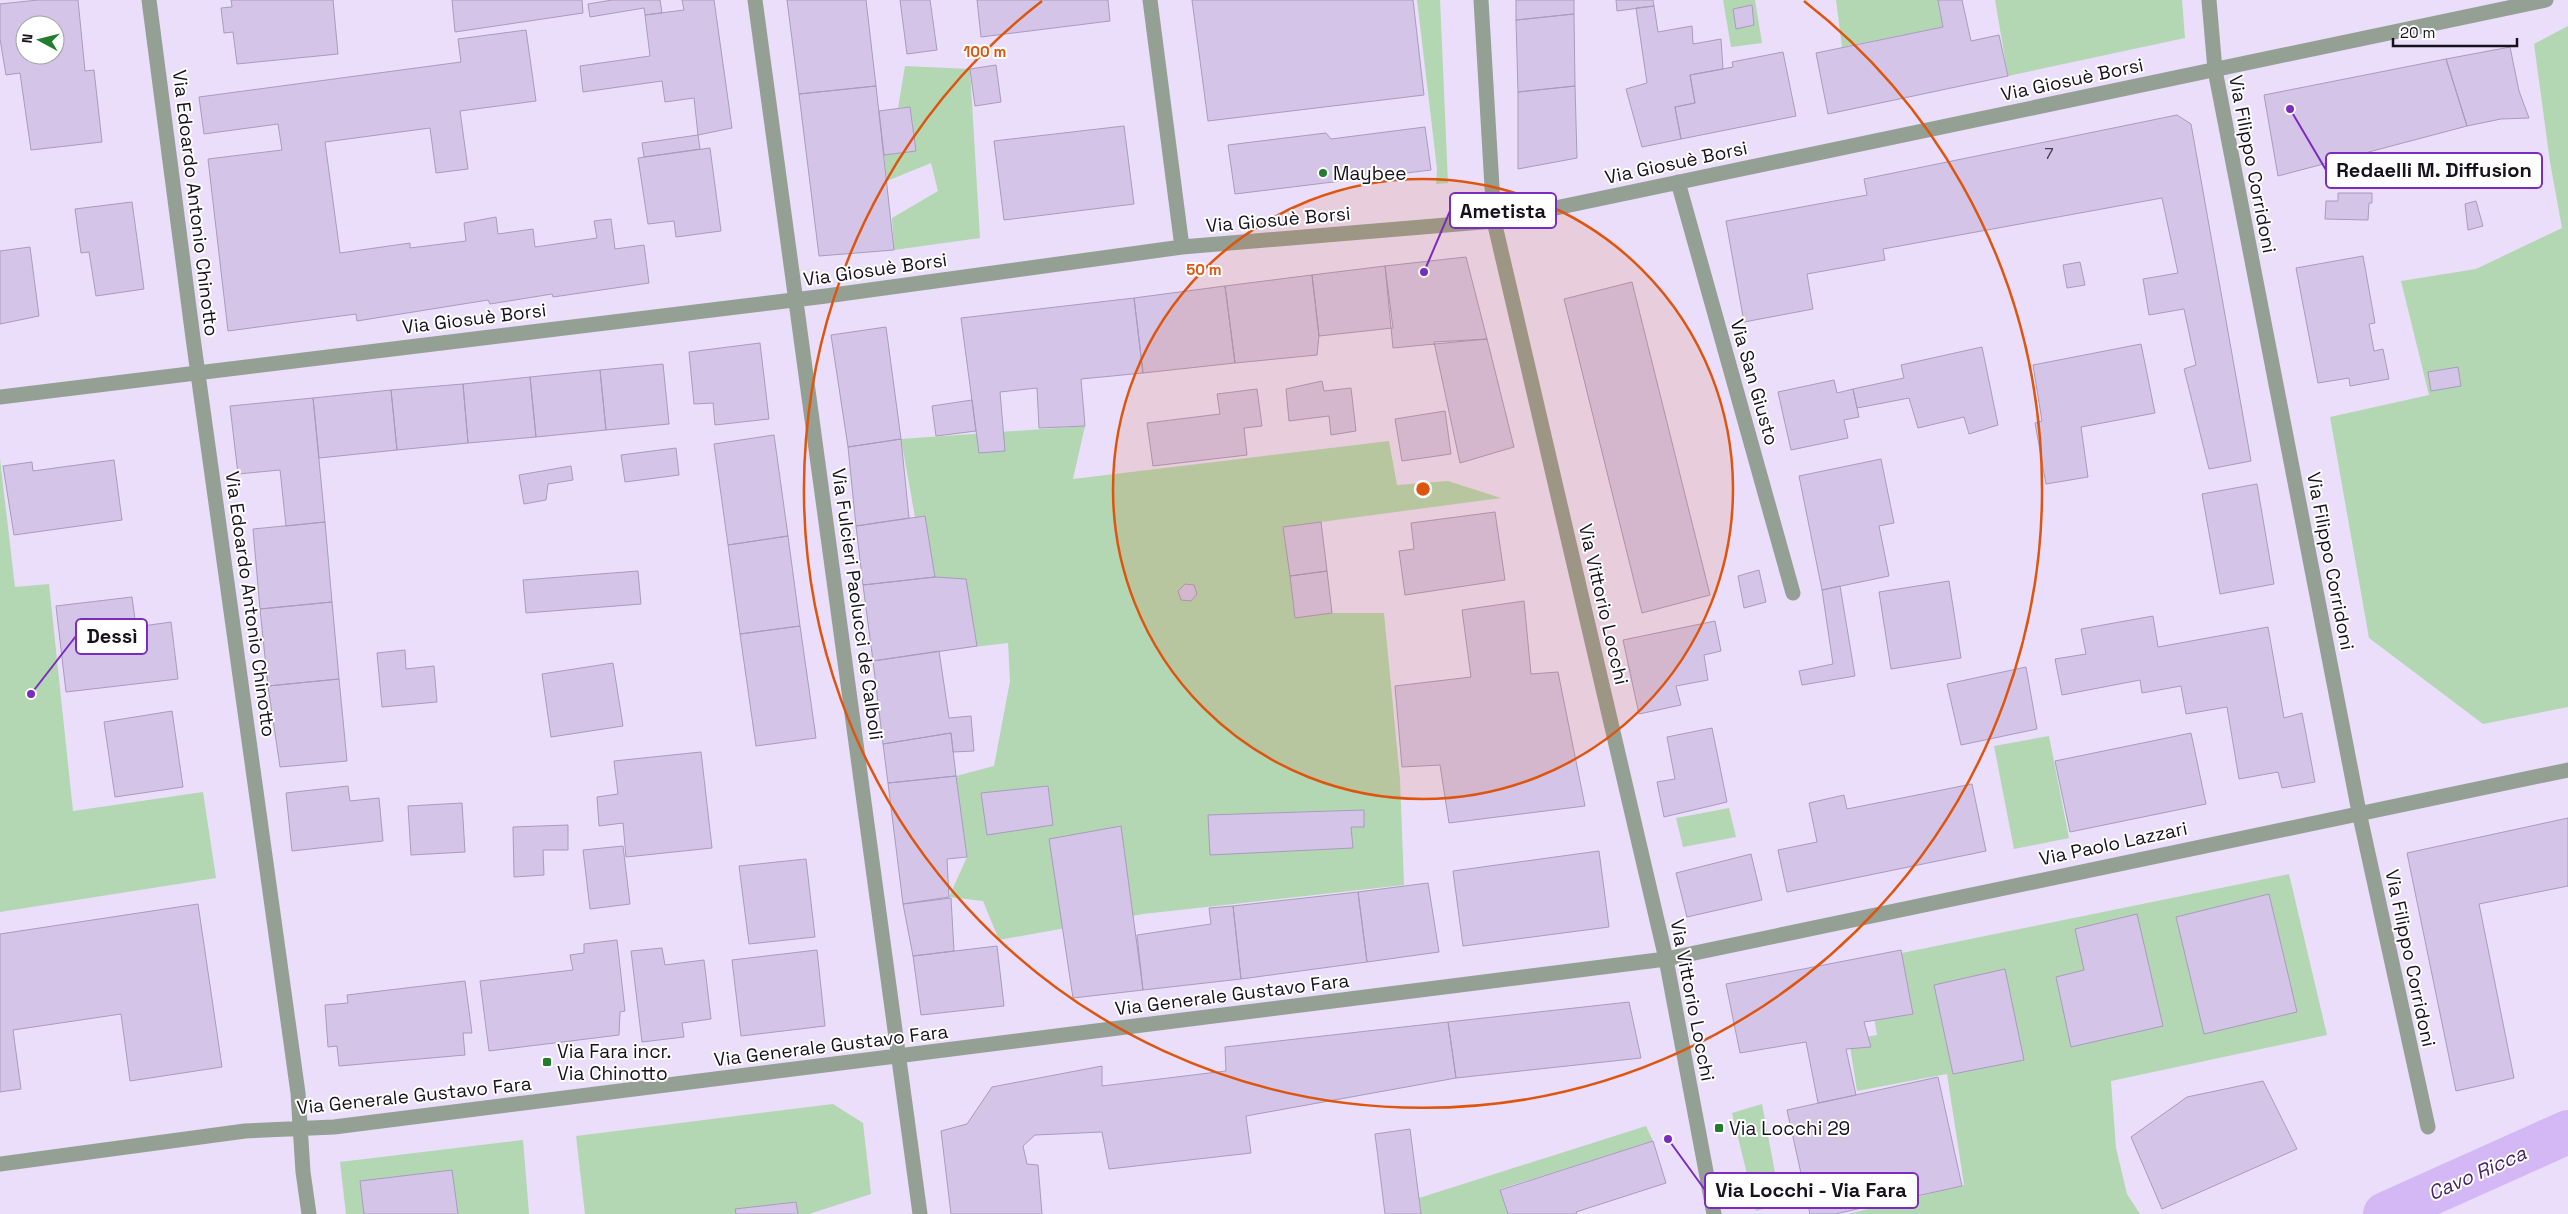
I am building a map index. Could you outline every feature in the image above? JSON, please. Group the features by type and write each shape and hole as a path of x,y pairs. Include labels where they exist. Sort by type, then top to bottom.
{"street":[{"name":"Via Edoardo Antonio Chinotto","path":"149,0 198,372 298,1093 309,1214"},
{"name":"Via Fulcieri Paolucci de Calboli","path":"755,0 920,1214"},
{"path":"1150,0 1182,248"},
{"name":"Via Vittorio Locchi","path":"1481,0 1494,221 1666,958 1714,1214"},
{"name":"Via Filippo Corridoni","path":"2209,0 2215,70 2359,812 2428,1127"},
{"name":"Via Giosuè Borsi","path":"0,398 198,372 796,300 1182,248 1494,221 2546,0"},
{"name":"Via San Giusto","path":"1678,182 1793,593"},
{"name":"Via Paolo Lazzari","path":"1666,958 2359,812 2568,770"},
{"name":"Via Generale Gustavo Fara","path":"0,1164 245,1131 334,1127 899,1057 1666,958"}],"green space":[{"path":"1417,0 1440,0 1448,183 1436,184 1437,169"},
{"path":"1723,0 1755,0 1762,43 1731,47"},
{"path":"1836,0 1938,0 1943,27 1842,47"},
{"path":"1995,0 2182,0 2185,38 2008,76"},
{"path":"2568,26 2568,707 2483,724 2369,638 2330,417 2429,395 2401,281 2476,269 2562,228 2550,162 2534,44"},
{"path":"905,66 970,69 980,238 894,250 892,218 938,191 931,163 887,181 884,155 916,151 910,107 898,108"},
{"path":"1085,426 1073,479 1389,441 1397,485 1448,481 1501,498 1321,522 1332,613 1384,613 1400,779 1404,885 1143,914 999,940 983,901 949,897 967,857 956,776 994,766 1010,681 1008,643 939,651 901,439"},
{"path":"0,459 15,587 49,584 73,811 203,792 216,878 0,912"},
{"path":"2049,736 2069,838 2014,849 1994,746"},
{"path":"1729,808 1736,837 1683,847 1676,818"},
{"path":"2289,874 2327,1035 2111,1081 2116,1148 2127,1194 2140,1214 1848,1214 1964,1185 1947,1074 1857,1091 1849,1040 1877,1035 1872,1007 1897,954"},
{"path":"833,1104 863,1123 871,1194 809,1214 585,1214 576,1136"},
{"path":"1762,1104 1781,1204 1756,1211 1732,1113"},
{"path":"1646,1126 1653,1141 1500,1189 1508,1214 1421,1214 1419,1198"},
{"path":"523,1140 529,1214 346,1214 340,1162"}],"building":[{"path":"38,0 78,0 85,71 94,70 102,142 31,150 20,73 6,75 0,39 0,4"},
{"path":"231,0 333,0 338,54 237,64 233,32 224,33 221,8 232,7"},
{"path":"452,0 582,0 583,13 455,32"},
{"path":"612,0 660,0 662,13 645,15 644,8 590,17 588,4"},
{"path":"682,0 714,0 732,128 698,135 694,98 665,102 662,81 583,92 580,66 650,56 645,15 684,10"},
{"path":"787,0 866,0 876,86 799,94"},
{"path":"900,0 930,0 937,50 907,54"},
{"path":"977,0 1108,0 1110,21 981,37"},
{"path":"1192,0 1413,0 1424,95 1208,121"},
{"path":"1516,0 1574,0 1574,14 1516,20"},
{"path":"1616,0 1653,0 1654,6 1617,11"},
{"path":"1938,0 1962,0 1971,41 1999,35 2008,76 1828,114 1816,53 1943,27"},
{"path":"1752,5 1754,25 1736,29 1733,9"},
{"path":"1654,6 1658,32 1692,26 1693,44 1721,39 1723,69 1690,75 1695,103 1675,107 1681,139 1642,147 1626,89 1647,83 1636,8"},
{"path":"1574,14 1575,86 1518,92 1516,20"},
{"path":"526,30 536,101 460,111 468,169 436,173 430,128 325,142 340,253 410,243 410,248 466,241 464,223 496,217 498,234 533,229 535,247 597,238 594,221 611,219 615,249 644,245 649,283 553,297 552,294 490,304 488,300 357,321 356,314 228,331 208,159 282,150 278,124 204,134 199,97 461,62 458,39"},
{"path":"2510,47 2519,91 2529,118 2501,119 2467,126 2446,59"},
{"path":"1783,52 1796,116 1681,139 1675,107 1695,103 1690,75 1733,67 1732,62"},
{"path":"2446,59 2467,126 2278,176 2264,95"},
{"path":"996,65 1001,102 975,106 970,69"},
{"path":"876,86 894,250 819,256 799,94"},
{"path":"1575,86 1577,158 1518,169 1518,92"},
{"path":"910,107 916,151 884,155 879,111"},
{"path":"2177,115 2191,124 2251,461 2209,469 2184,369 2196,365 2184,309 2149,315 2143,279 2178,273 2162,198 1883,249 1885,260 1807,274 1813,309 1744,322 1726,221 1867,195 1864,179"},
{"path":"1124,126 1134,204 1004,220 994,141"},
{"path":"1425,127 1431,170 1235,194 1228,145 1326,133 1331,139"},
{"path":"698,135 700,149 644,157 642,143"},
{"path":"710,148 721,231 676,237 674,221 648,224 638,158"},
{"path":"2338,193 2372,193 2372,203 2369,203 2368,220 2325,219 2326,201 2338,201"},
{"path":"2476,201 2483,226 2468,230 2465,204"},
{"path":"132,202 144,289 96,296 89,252 81,253 75,209"},
{"path":"30,247 39,316 0,324 0,251"},
{"path":"2363,256 2375,323 2369,324 2374,351 2383,349 2389,379 2350,386 2349,378 2318,383 2296,268"},
{"path":"1466,257 1487,339 1393,348 1385,266"},
{"path":"2080,262 2085,285 2067,288 2063,265"},
{"path":"1385,266 1393,328 1319,336 1312,275"},
{"path":"1312,275 1319,336 1317,355 1235,363 1225,286"},
{"path":"1632,282 1710,595 1642,613 1564,299"},
{"path":"1225,286 1235,363 1143,373 1134,298"},
{"path":"1134,298 1143,373 1081,379 1085,426 1039,428 1037,388 1000,392 1005,451 979,453 961,318"},
{"path":"886,327 901,439 848,447 831,335"},
{"path":"1487,339 1514,447 1460,463 1434,342"},
{"path":"760,343 769,419 715,425 713,403 694,404 689,352"},
{"path":"2141,344 2155,413 2081,427 2088,477 2046,484 2035,423 2042,421 2033,365"},
{"path":"1982,347 1998,425 1969,434 1964,417 1918,428 1909,398 1857,408 1853,389 1904,378 1901,365"},
{"path":"663,364 669,424 606,430 600,370"},
{"path":"2458,367 2461,386 2431,391 2428,372"},
{"path":"600,370 606,430 536,437 530,377"},
{"path":"530,377 536,437 468,443 463,384"},
{"path":"1834,380 1837,393 1853,389 1859,417 1844,420 1848,438 1791,450 1778,392"},
{"path":"1322,381 1324,391 1351,388 1356,431 1331,435 1329,416 1289,421 1286,389"},
{"path":"463,384 468,443 397,450 391,390"},
{"path":"1257,389 1262,426 1244,428 1247,455 1153,466 1147,423 1220,414 1217,394"},
{"path":"391,390 397,450 319,458 313,398"},
{"path":"313,398 325,522 286,526 280,470 238,474 230,406"},
{"path":"972,400 976,431 936,436 932,406"},
{"path":"1445,411 1451,454 1402,461 1395,419"},
{"path":"774,435 788,536 728,545 714,444"},
{"path":"901,439 909,518 856,526 848,447"},
{"path":"676,448 679,475 625,482 621,455"},
{"path":"1881,459 1894,523 1879,526 1889,576 1822,590 1799,476"},
{"path":"114,460 122,520 14,535 3,466 32,462 33,471"},
{"path":"571,466 573,480 548,484 546,500 524,504 519,475"},
{"path":"2257,484 2274,584 2220,594 2202,494"},
{"path":"1495,512 1505,580 1405,595 1399,551 1414,549 1411,523"},
{"path":"925,516 935,577 863,585 856,526"},
{"path":"325,522 332,602 260,609 253,529"},
{"path":"1321,522 1327,571 1290,576 1283,527"},
{"path":"788,536 800,626 740,634 728,545"},
{"path":"1759,570 1766,602 1744,608 1738,576"},
{"path":"638,571 641,604 526,613 523,580"},
{"path":"1327,571 1332,613 1295,618 1290,576"},
{"path":"935,577 966,579 977,646 873,661 863,585"},
{"path":"1949,581 1961,658 1891,669 1879,592"},
{"path":"1185,584 1194,585 1197,594 1191,601 1181,600 1178,591"},
{"path":"1840,586 1855,676 1802,685 1799,671 1833,664 1822,590"},
{"path":"132,597 136,627 171,622 178,679 66,692 56,606"},
{"path":"1524,601 1531,674 1558,672 1585,806 1449,823 1440,765 1402,767 1395,686 1471,677 1462,610"},
{"path":"332,602 339,679 268,686 260,609"},
{"path":"2153,616 2158,647 2268,627 2284,718 2302,713 2315,782 2282,788 2278,772 2239,779 2227,707 2186,714 2181,686 2142,693 2140,680 2062,695 2055,659 2086,654 2081,629"},
{"path":"1715,621 1721,651 1704,655 1708,680 1676,686 1681,705 1639,714 1623,640"},
{"path":"800,626 816,738 756,746 740,634"},
{"path":"405,650 406,669 434,666 437,702 382,707 377,653"},
{"path":"939,651 949,718 971,716 974,751 953,752 951,733 883,744 873,661"},
{"path":"613,663 623,726 551,737 542,674"},
{"path":"2026,667 2037,729 1961,745 1947,684"},
{"path":"339,679 347,761 280,767 268,686"},
{"path":"172,711 183,787 115,797 104,722"},
{"path":"1712,728 1727,802 1664,817 1657,782 1675,779 1667,737"},
{"path":"951,733 956,776 888,783 883,744"},
{"path":"2191,733 2206,804 2070,832 2055,761"},
{"path":"701,752 712,848 626,857 623,823 599,826 597,797 618,794 614,761"},
{"path":"956,776 967,857 947,859 949,897 903,904 888,783"},
{"path":"1972,784 1986,851 1787,892 1778,850 1817,842 1809,803 1844,795 1847,809"},
{"path":"348,786 350,801 379,798 383,841 292,851 286,793"},
{"path":"1048,786 1053,825 987,835 981,793"},
{"path":"462,803 465,852 411,855 408,806"},
{"path":"1364,810 1364,827 1351,827 1353,848 1210,855 1208,815"},
{"path":"2568,818 2568,886 2479,904 2514,1078 2456,1091 2407,853"},
{"path":"568,825 568,850 543,850 544,875 514,877 513,827"},
{"path":"1121,826 1143,990 1073,998 1049,839"},
{"path":"623,846 630,904 590,909 583,850"},
{"path":"1599,851 1609,927 1463,946 1453,871"},
{"path":"1751,854 1762,900 1687,917 1676,873"},
{"path":"806,859 815,937 749,944 739,866"},
{"path":"1428,883 1439,952 1367,962 1358,892"},
{"path":"1358,892 1367,962 1241,979 1233,906"},
{"path":"2269,894 2297,1012 2204,1034 2176,917"},
{"path":"951,898 954,951 913,956 903,904"},
{"path":"198,904 222,1067 130,1081 121,1014 13,1030 21,1089 0,1092 0,934"},
{"path":"1233,906 1241,979 1143,990 1137,935 1211,924 1209,908"},
{"path":"2137,914 2163,1026 2071,1047 2056,977 2084,970 2075,929"},
{"path":"617,940 625,1011 620,1012 619,1035 489,1051 480,981 573,970 570,955 584,953 584,944"},
{"path":"997,946 1004,1006 921,1015 913,956"},
{"path":"662,948 665,965 704,960 711,1019 682,1023 684,1037 642,1042 631,951"},
{"path":"817,950 825,1026 741,1036 732,960"},
{"path":"1901,950 1913,1014 1864,1022 1871,1047 1846,1049 1856,1095 1818,1103 1806,1042 1740,1053 1726,984"},
{"path":"2005,969 2024,1060 1953,1074 1934,985"},
{"path":"465,981 472,1033 463,1033 465,1055 339,1066 337,1046 328,1047 325,1005 348,1003 347,995"},
{"path":"1629,1002 1641,1058 1456,1078 1448,1022"},
{"path":"1448,1022 1456,1078 1246,1116 1251,1153 1109,1169 1102,1132 1035,1135 1023,1146 1027,1164 1038,1165 1042,1214 951,1214 941,1131 967,1124 992,1087 1102,1066 1102,1086 1226,1071 1225,1047"},
{"path":"1938,1077 1962,1186 1835,1214 1810,1214 1787,1110"},
{"path":"2263,1081 2297,1149 2162,1209 2131,1137 2187,1097"},
{"path":"1410,1129 1421,1214 1385,1214 1375,1134"},
{"path":"1653,1141 1666,1183 1576,1212 1577,1214 1508,1214 1500,1190"},
{"path":"452,1170 458,1214 364,1214 360,1181"},
{"path":"796,1202 798,1214 736,1214 735,1209"}],"waterway":[{"name":"Cavo Ricca","path":"2385,1214 2568,1132"}],"place":[{"name":"Redaelli M. Diffusion","path":"2290,109"},
{"name":"Maybee","path":"1323,173"},
{"name":"Ametista","path":"1424,272"},
{"name":"Dessì","path":"31,694"},
{"name":"Via Fara incr. Via Chinotto","path":"547,1062"},
{"name":"Via Locchi 29","path":"1719,1128"},
{"name":"Via Locchi - Via Fara","path":"1668,1139"}]}
